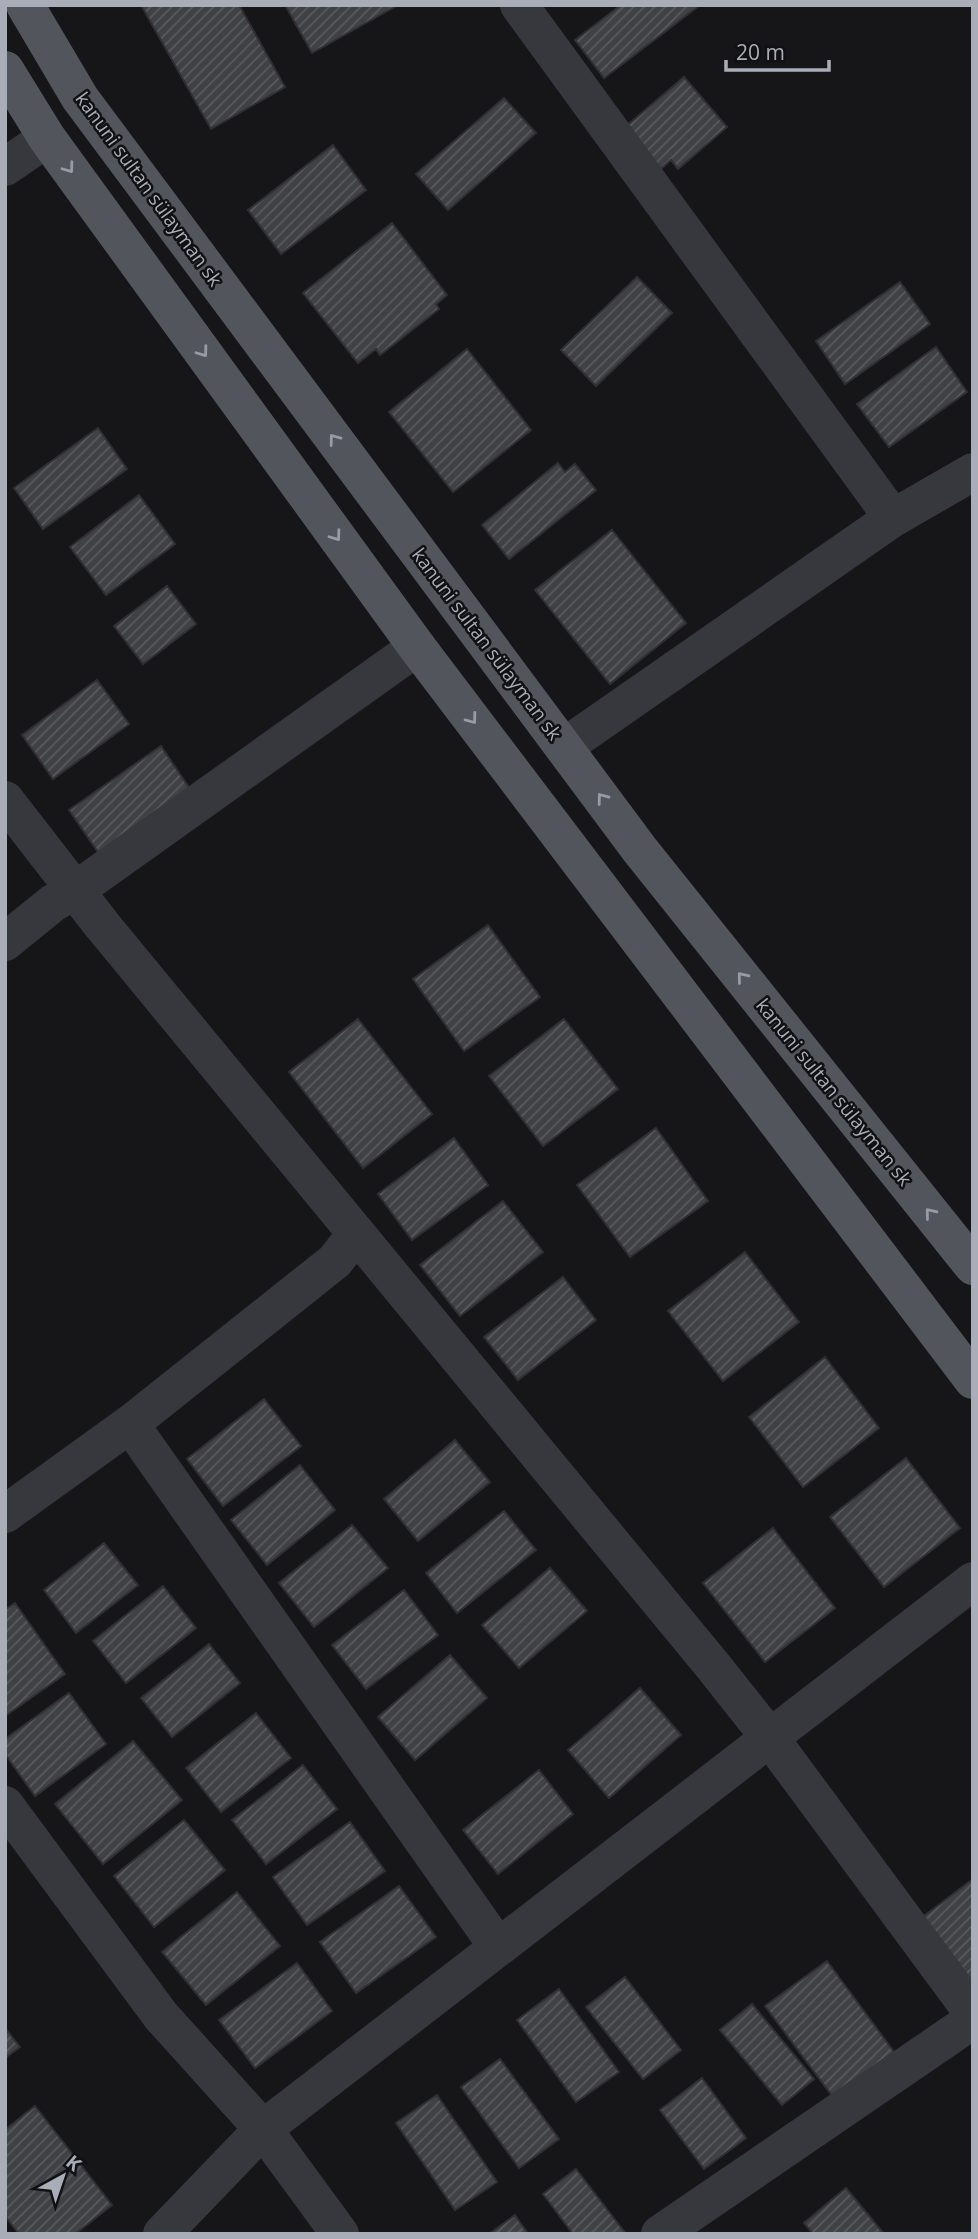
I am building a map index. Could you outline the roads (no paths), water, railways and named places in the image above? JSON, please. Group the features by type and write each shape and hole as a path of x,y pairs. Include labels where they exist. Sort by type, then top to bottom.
{"main road":[{"name":"kanuni sultan sülayman sk","path":"25,5 80,98 640,850 973,1266"},
{"path":"5,70 47,138 417,647 973,1380"}],"street":[{"path":"519,5 893,518"},
{"path":"5,167 47,138"},
{"path":"564,747 893,518 973,472"},
{"path":"5,942 53,903 76,890 417,647"},
{"path":"5,800 356,1234 770,1738 973,2013"},
{"path":"5,1514 130,1424 335,1261 356,1234"},
{"path":"130,1424 498,1947"},
{"path":"162,2234 262,2129 973,1581"},
{"path":"5,1805 161,2016 262,2129 340,2234"},
{"path":"660,2234 973,2020"}]}
